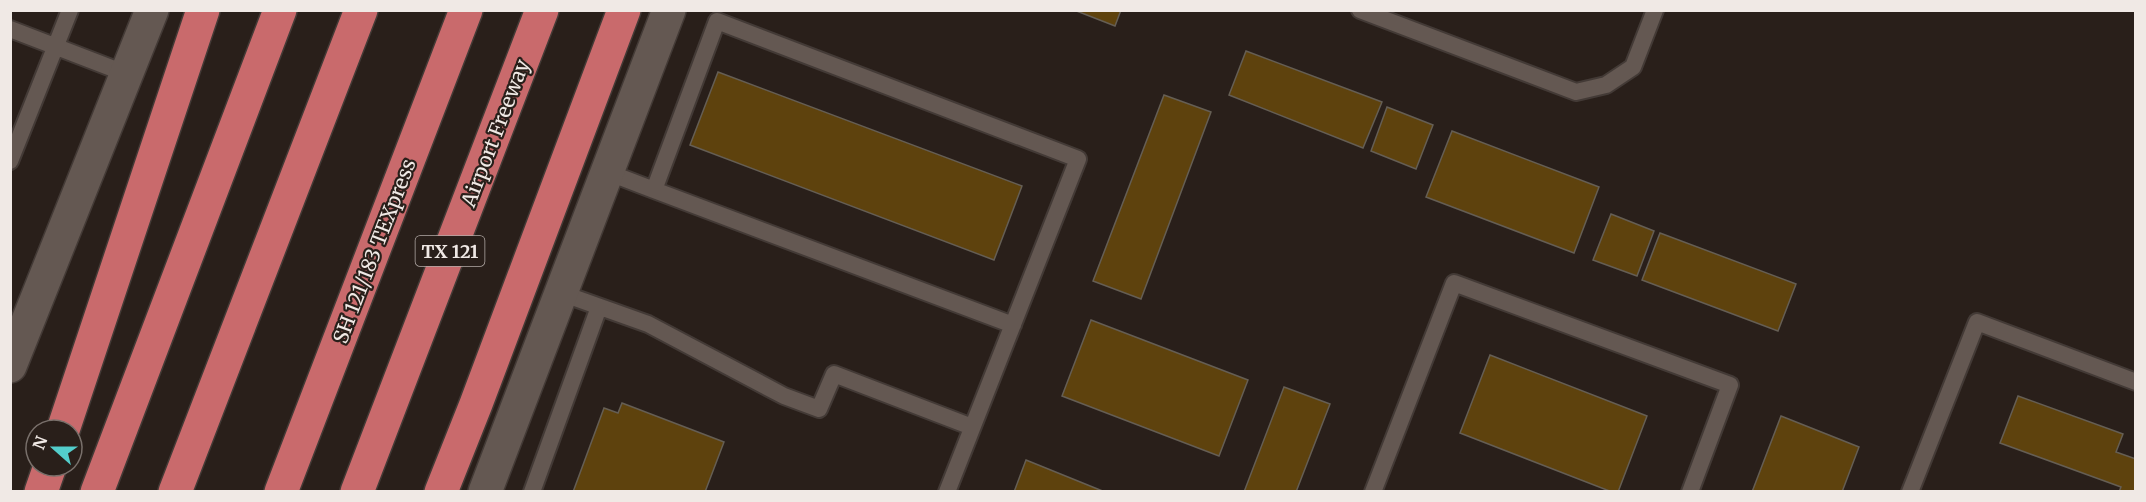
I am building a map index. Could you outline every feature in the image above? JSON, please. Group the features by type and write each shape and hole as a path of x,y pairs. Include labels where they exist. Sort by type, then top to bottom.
{"highway":[{"path":"67,418 203,10"},
{"path":"97,492 280,10"},
{"path":"175,492 361,10"},
{"name":"SH 121/183 TEXpress","path":"281,492 466,10"},
{"name":"Airport Freeway","path":"357,492 543,10"},
{"path":"441,492 624,10"}],"main road":[{"path":"10,366 152,10"},
{"path":"485,492 669,10"}],"lane":[{"path":"10,161 70,10"},
{"path":"1360,10 1576,92 1606,86 1634,67 1655,10"},
{"path":"654,190 717,21 1078,159 946,492"},
{"path":"10,29 127,74"},
{"path":"608,172 1013,325"},
{"path":"1373,492 1454,283 1730,385 1690,492"},
{"path":"561,293 648,324 784,396 819,409 834,374 972,427"},
{"path":"532,492 599,307"},
{"path":"1910,492 1977,322 2136,382"}],"building":[{"path":"1074,10 1121,10 1115,26"},
{"path":"1246,51 1382,102 1363,148 1229,95"},
{"path":"718,72 1022,186 994,260 690,145"},
{"path":"1164,95 1211,112 1141,299 1093,281"},
{"path":"1387,107 1433,125 1416,169 1371,151"},
{"path":"1452,131 1599,187 1574,253 1426,197"},
{"path":"1611,214 1654,231 1637,276 1593,260"},
{"path":"1660,233 1796,284 1778,331 1642,280"},
{"path":"1091,320 1248,380 1219,456 1062,396"},
{"path":"1490,355 1647,416 1618,492 1612,492 1460,433"},
{"path":"1284,387 1330,404 1296,492 1244,492"},
{"path":"2018,396 2123,434 2116,452 2136,459 2136,492 2119,492 2121,487 2000,443"},
{"path":"622,403 724,442 705,492 573,492 604,408 618,413"},
{"path":"1781,416 1859,447 1842,492 1752,492"},
{"path":"1026,460 1105,492 1014,492"}]}
